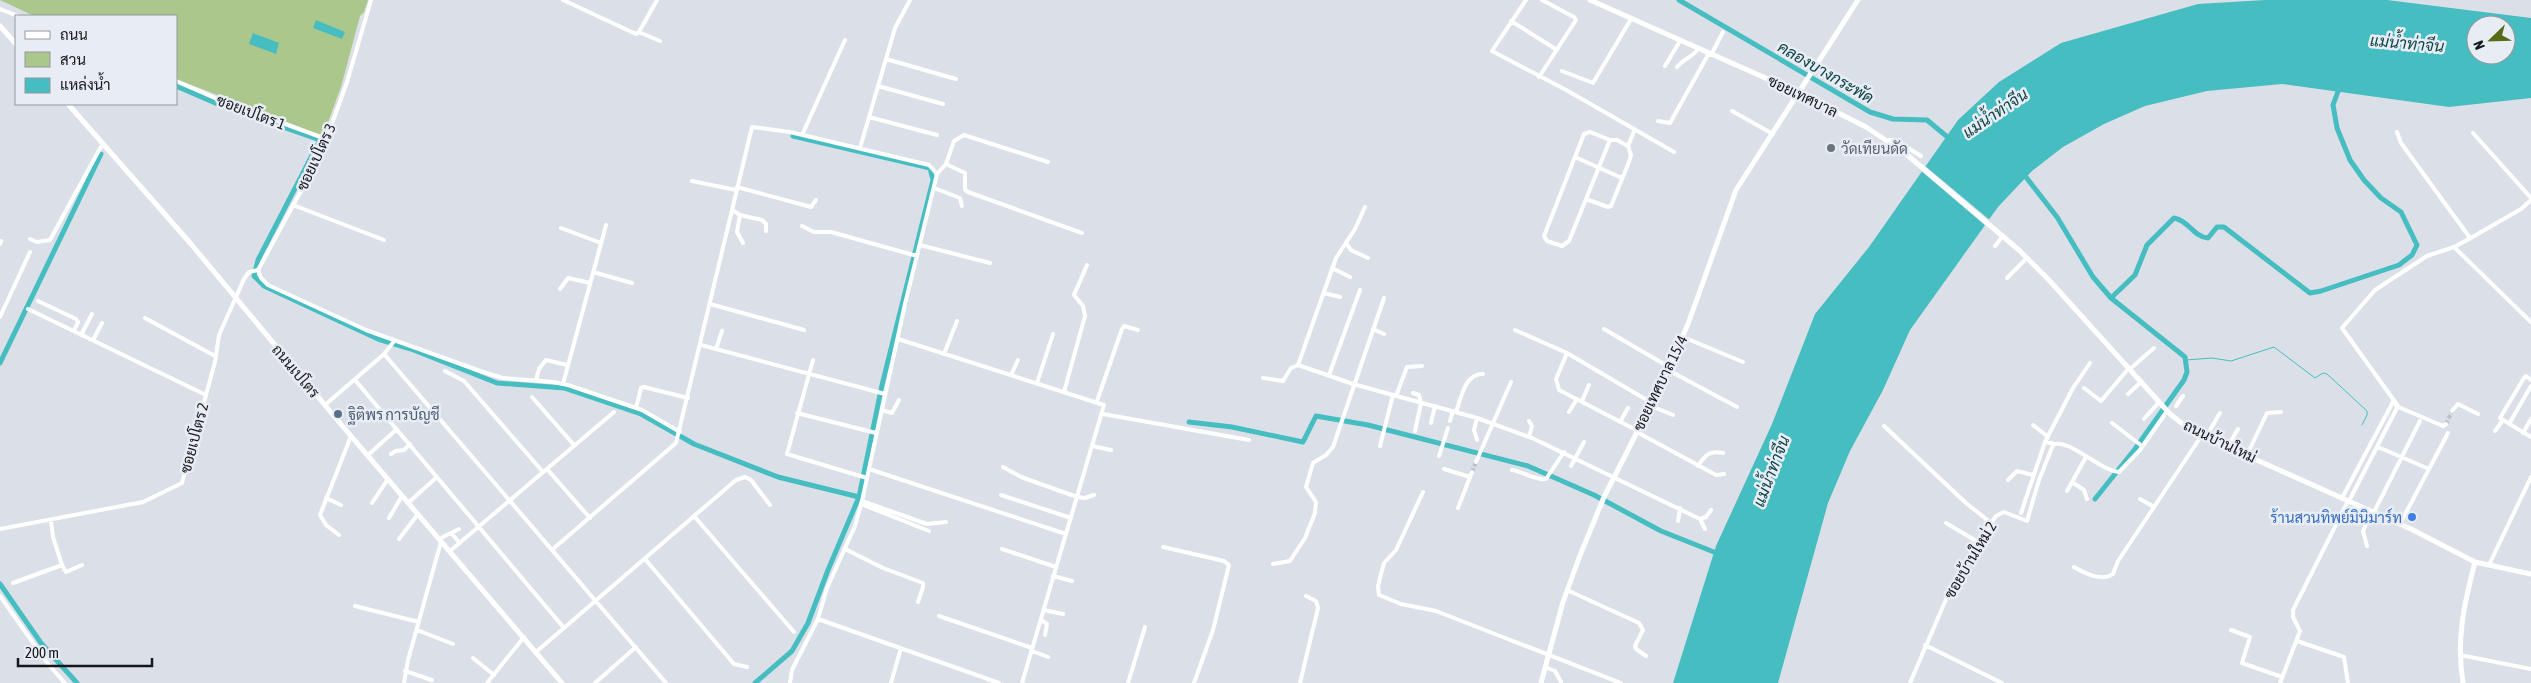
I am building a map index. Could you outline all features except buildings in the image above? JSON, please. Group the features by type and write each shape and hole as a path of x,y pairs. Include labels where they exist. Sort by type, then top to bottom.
{"street":[{"name":"ซอยเปโตร 3","path":"257,270 326,140 348,82 371,0"},
{"path":"563,0 571,2 636,34 640,32 660,41"},
{"path":"640,32 657,0"},
{"path":"860,148 895,28 910,0"},
{"path":"1526,0 1492,51 1674,152"},
{"path":"1539,77 1576,20 1542,0"},
{"name":"ซอยเทศบาล","path":"1590,0 1799,93 1885,140 1905,153 1994,229"},
{"name":"ซอยเทศบาล 15/4","path":"1541,683 1567,590 1600,506 1683,337 1732,199 1858,0"},
{"path":"0,9 15,15"},
{"path":"1562,71 1593,83 1631,19"},
{"path":"1511,22 1557,50"},
{"path":"0,26 15,43"},
{"path":"1658,121 1670,123 1723,32"},
{"path":"802,135 845,40"},
{"path":"1665,66 1680,41"},
{"path":"1677,67 1683,60 1693,56 1698,49"},
{"path":"886,59 956,79"},
{"name":"ซอยเปโตร 1","path":"178,83 228,104 326,140"},
{"path":"878,86 943,104"},
{"name":"ถนนเปโตร","path":"69,105 562,683"},
{"path":"1732,111 1773,134"},
{"path":"870,117 937,135"},
{"path":"553,550 676,443 680,433 752,127 758,126 802,135 929,165 937,174"},
{"path":"1586,199 1610,207 1631,155 1628,146 1635,129"},
{"path":"1610,140 1567,244 1562,246 1547,241 1544,236 1586,132 1610,140 1617,140 1628,146"},
{"path":"2396,132 2401,143 2470,238"},
{"path":"2446,424 2443,426 2393,402 2341,329 2375,290 2431,254 2454,247 2521,209 2531,199 2473,133"},
{"path":"790,683 792,670 818,619 828,588 862,502 875,433 898,339 914,255 920,245 937,174 946,164 954,141 964,135 1048,162"},
{"path":"1885,140 1895,140 1921,156"},
{"path":"30,239 37,242 50,240 103,143"},
{"path":"1575,157 1622,178"},
{"path":"946,164 964,173 965,190 968,192 1082,233"},
{"path":"692,181 736,189 811,207 816,200"},
{"path":"934,188 960,198 962,206"},
{"path":"293,205 384,240"},
{"path":"1298,365 1338,252 1346,243 1365,207"},
{"path":"732,210 763,220 766,224 766,231"},
{"path":"740,214 737,232 742,243"},
{"path":"563,384 606,225"},
{"path":"802,226 814,232 831,232 914,255"},
{"path":"561,228 601,243"},
{"name":"ถนนบ้านใหม่","path":"1994,229 2027,258 2168,412 2204,436 2400,524 2474,562 2531,574"},
{"path":"1995,246 2003,236"},
{"path":"1346,243 1351,250 1368,258"},
{"path":"920,245 990,263"},
{"path":"2454,247 2531,322"},
{"path":"0,314 30,252"},
{"path":"2007,278 2027,258"},
{"path":"1064,392 1085,316 1084,306 1074,295 1087,266"},
{"path":"1332,268 1350,277"},
{"path":"235,298 249,272 257,270 261,278 268,285 394,341 491,375 563,384 636,408 680,433"},
{"path":"593,272 632,283"},
{"path":"560,289 568,278 590,283"},
{"path":"1329,375 1360,290"},
{"path":"1324,293 1340,297"},
{"name":"ซอยเปโตร 2","path":"0,529 144,502 182,483 206,395 219,335 235,298"},
{"path":"1274,564 1290,561 1296,548 1305,538 1316,506 1313,495 1306,487 1308,476 1314,463 1332,449 1384,298"},
{"path":"38,301 76,319 78,322 74,331"},
{"path":"710,304 804,330"},
{"path":"28,309 206,395"},
{"path":"81,335 92,314"},
{"path":"145,318 215,356"},
{"path":"944,354 958,321"},
{"path":"92,340 102,322"},
{"path":"1097,401 1122,329 1124,326 1138,330"},
{"path":"1373,329 1384,334"},
{"path":"1604,329 1737,406"},
{"path":"1515,330 1567,353 1651,404 1673,415"},
{"path":"716,348 722,331"},
{"path":"1037,383 1053,334"},
{"path":"1683,337 1743,362"},
{"path":"898,339 1097,401 1104,407 1022,683"},
{"path":"325,405 384,354 394,341"},
{"path":"701,345 885,394"},
{"path":"2084,388 2101,401 2129,368 2154,348"},
{"path":"1567,353 1558,374 1556,384 1559,390 1698,466 1716,475 1724,474"},
{"path":"384,354 511,499 666,683"},
{"path":"536,380 539,369 546,360 567,365"},
{"path":"813,360 797,413 788,455 866,478"},
{"path":"1011,375 1018,360"},
{"path":"2021,513 2047,436 2090,363"},
{"path":"1263,378 1276,382 1283,381 1291,368 1298,365 1353,384 1493,423 1529,436 1680,508 1700,519 1705,529"},
{"path":"1380,446 1394,395 1407,367 1422,366"},
{"path":"444,371 464,381 543,472"},
{"path":"1450,421 1466,384 1474,376 1483,374"},
{"path":"2495,431 2503,420 2501,417 2524,378 2526,376 2531,380"},
{"path":"355,380 564,628"},
{"path":"1476,460 1511,382"},
{"path":"2128,394 2141,382"},
{"path":"1582,401 1589,385"},
{"path":"2509,424 2531,386"},
{"path":"636,408 642,388 688,398"},
{"path":"1413,393 1419,395 1421,403 1415,431"},
{"path":"2045,442 2062,444 2109,470 2119,472 2183,396"},
{"path":"532,397 574,446"},
{"path":"1569,412 1577,399"},
{"path":"882,410 892,413 899,400"},
{"path":"2144,418 2159,402"},
{"path":"2280,683 2300,629 2293,617 2293,610 2393,402"},
{"path":"2452,411 2458,404 2478,414"},
{"path":"1431,424 1435,406"},
{"path":"2346,500 2378,447 2398,406"},
{"path":"1620,422 1628,408"},
{"path":"450,551 614,412"},
{"path":"2247,455 2267,413 2281,412"},
{"path":"797,413 875,433"},
{"path":"2074,567 2090,575 2110,576 2154,507 2220,413"},
{"path":"1103,414 1249,440"},
{"path":"1477,418 1474,430 1477,440"},
{"path":"2523,433 2531,419"},
{"path":"2503,420 2531,437"},
{"path":"1529,421 1532,426 1529,436"},
{"path":"2367,546 2363,531 2420,421"},
{"path":"2112,423 2142,446"},
{"path":"2033,425 2047,436"},
{"path":"1884,426 1966,503 1991,523"},
{"path":"1439,456 1448,428"},
{"path":"368,455 397,429"},
{"path":"2228,446 2238,429"},
{"path":"2400,524 2448,433"},
{"path":"339,535 326,525 320,517 351,436"},
{"path":"1571,466 1584,442"},
{"path":"392,454 396,451 404,450 410,444"},
{"name":"ซอยบ้านใหม่ 2","path":"1910,683 1950,590 1991,523 1999,514 2004,512 2027,521 2039,480 2051,448 2055,444"},
{"path":"1092,446 1111,450"},
{"path":"2378,447 2429,469"},
{"path":"1512,470 1528,473 1538,479 1550,476 1564,452"},
{"path":"1698,466 1707,454 1714,452 1723,453"},
{"path":"2067,491 2086,456"},
{"path":"1003,466 1021,477 1077,497 1085,498 1094,495"},
{"path":"548,469 590,518"},
{"path":"869,469 1066,534"},
{"path":"1444,469 1471,474 1458,508"},
{"path":"2008,480 2017,470 2033,475"},
{"path":"408,503 437,477"},
{"path":"536,652 742,477 751,480 770,505"},
{"path":"2489,565 2531,477"},
{"path":"372,503 388,479"},
{"path":"2072,482 2084,490 2087,499"},
{"path":"1422,492 1396,550 1384,563 1378,586 1378,595 1394,602 1436,611 1621,683"},
{"path":"1001,495 1071,518"},
{"path":"389,518 402,496"},
{"path":"326,498 341,505"},
{"path":"2140,499 2154,507"},
{"path":"862,502 927,524 946,522"},
{"path":"862,502 929,531"},
{"path":"1678,521 1680,508"},
{"path":"1700,519 1711,510"},
{"path":"399,539 418,514"},
{"path":"694,516 794,632"},
{"path":"51,520 53,537 66,572 82,565"},
{"path":"1946,523 1978,542"},
{"path":"404,683 405,672 440,540 459,529"},
{"path":"451,533 460,543"},
{"path":"1163,547 1224,562 1229,565 1213,630 1194,683"},
{"path":"845,549 883,568 922,583 924,587 918,602"},
{"path":"1002,549 1056,567"},
{"path":"645,559 734,664 747,668"},
{"path":"2463,683 2460,654 2461,618 2474,562"},
{"path":"13,583 62,565"},
{"path":"1053,576 1072,581"},
{"path":"1567,590 1639,623 1643,630 1635,646 1636,649 1646,656"},
{"path":"0,596 48,664 65,683"},
{"path":"1300,683 1318,608 1316,601 1306,596"},
{"path":"355,606 419,622"},
{"path":"1044,610 1063,614"},
{"path":"939,616 1048,657"},
{"path":"818,619 999,683"},
{"path":"1041,620 1048,624 1046,635"},
{"path":"1128,683 1145,626"},
{"path":"416,630 453,644"},
{"path":"2231,630 2250,637 2242,663 2282,677"},
{"path":"487,683 524,637"},
{"path":"2297,641 2344,658 2348,683"},
{"path":"1925,645 2002,683"},
{"path":"595,683 636,647"},
{"path":"891,683 900,648"},
{"path":"2460,654 2531,669"},
{"path":"473,658 494,675"},
{"path":"1545,667 1555,671 1561,682"},
{"path":"405,672 432,680"},
{"path":"552,683 558,677"},
{"path":"981,683 982,678"}],"green space":[{"path":"0,0 368,0 364,12 360,16 341,87 323,136 178,80 178,15 32,15"}],"water":[{"name":"แม่น้ำท่าจีน","path":"2265,0 2387,0 2507,15 2466,15 2466,65 2516,65 2516,16 2531,18 2531,98 2449,107 2282,84 2207,91 2145,106 2104,124 2063,147 2032,171 1998,207 1910,330 1883,390 1850,451 1828,503 1778,683 1673,683 1716,546 1772,424 1815,314 1869,247 1958,120 1999,82 2061,43 2198,4"},
{"path":"316,20 345,32 342,39 313,28"},
{"path":"253,33 279,43 276,54 249,44"}],"pier":[{"path":"1924,165 1991,221 1987,227 1920,170"}],"waterway":[{"name":"คลองบางกระพัด","path":"1679,0 1870,112 1893,119 1927,120 1951,140"},
{"path":"2111,298 2135,275 2147,245 2174,218 2179,219 2199,235 2208,238 2217,227 2224,227 2310,293 2399,265 2412,255 2417,245 2401,212 2381,198 2364,180 2350,160 2337,128 2333,105 2340,86"},
{"path":"178,87 220,105 320,140 258,260 254,276 264,286 378,339 411,349 497,383 564,388 641,414 694,444 778,477 859,497"},
{"path":"755,683 792,651 808,623 859,497 882,385 933,180 930,168 793,136"},
{"path":"0,363 101,154"},
{"path":"2022,172 2057,217 2093,277 2111,298 2185,357 2187,372 2184,380 2135,449 2095,499"},
{"path":"2186,360 2212,358 2231,361 2274,347 2315,378 2323,373 2327,374 2367,411 2362,425"},
{"path":"1189,422 1232,427 1303,442 1316,416 1368,425 1528,466 1594,495 1661,531 1719,554"},
{"path":"0,584 41,643 77,683"}],"tunnel":[{"path":"2446,424 2452,411"},
{"path":"1472,472 1476,462"}],"place":[{"name":"วัดเทียนดัด","path":"1831,148"},
{"name":"ฐิติพร การบัญชี","path":"338,414"},
{"name":"ร้านสวนทิพย์มินิมาร์ท","path":"2412,517"}]}
